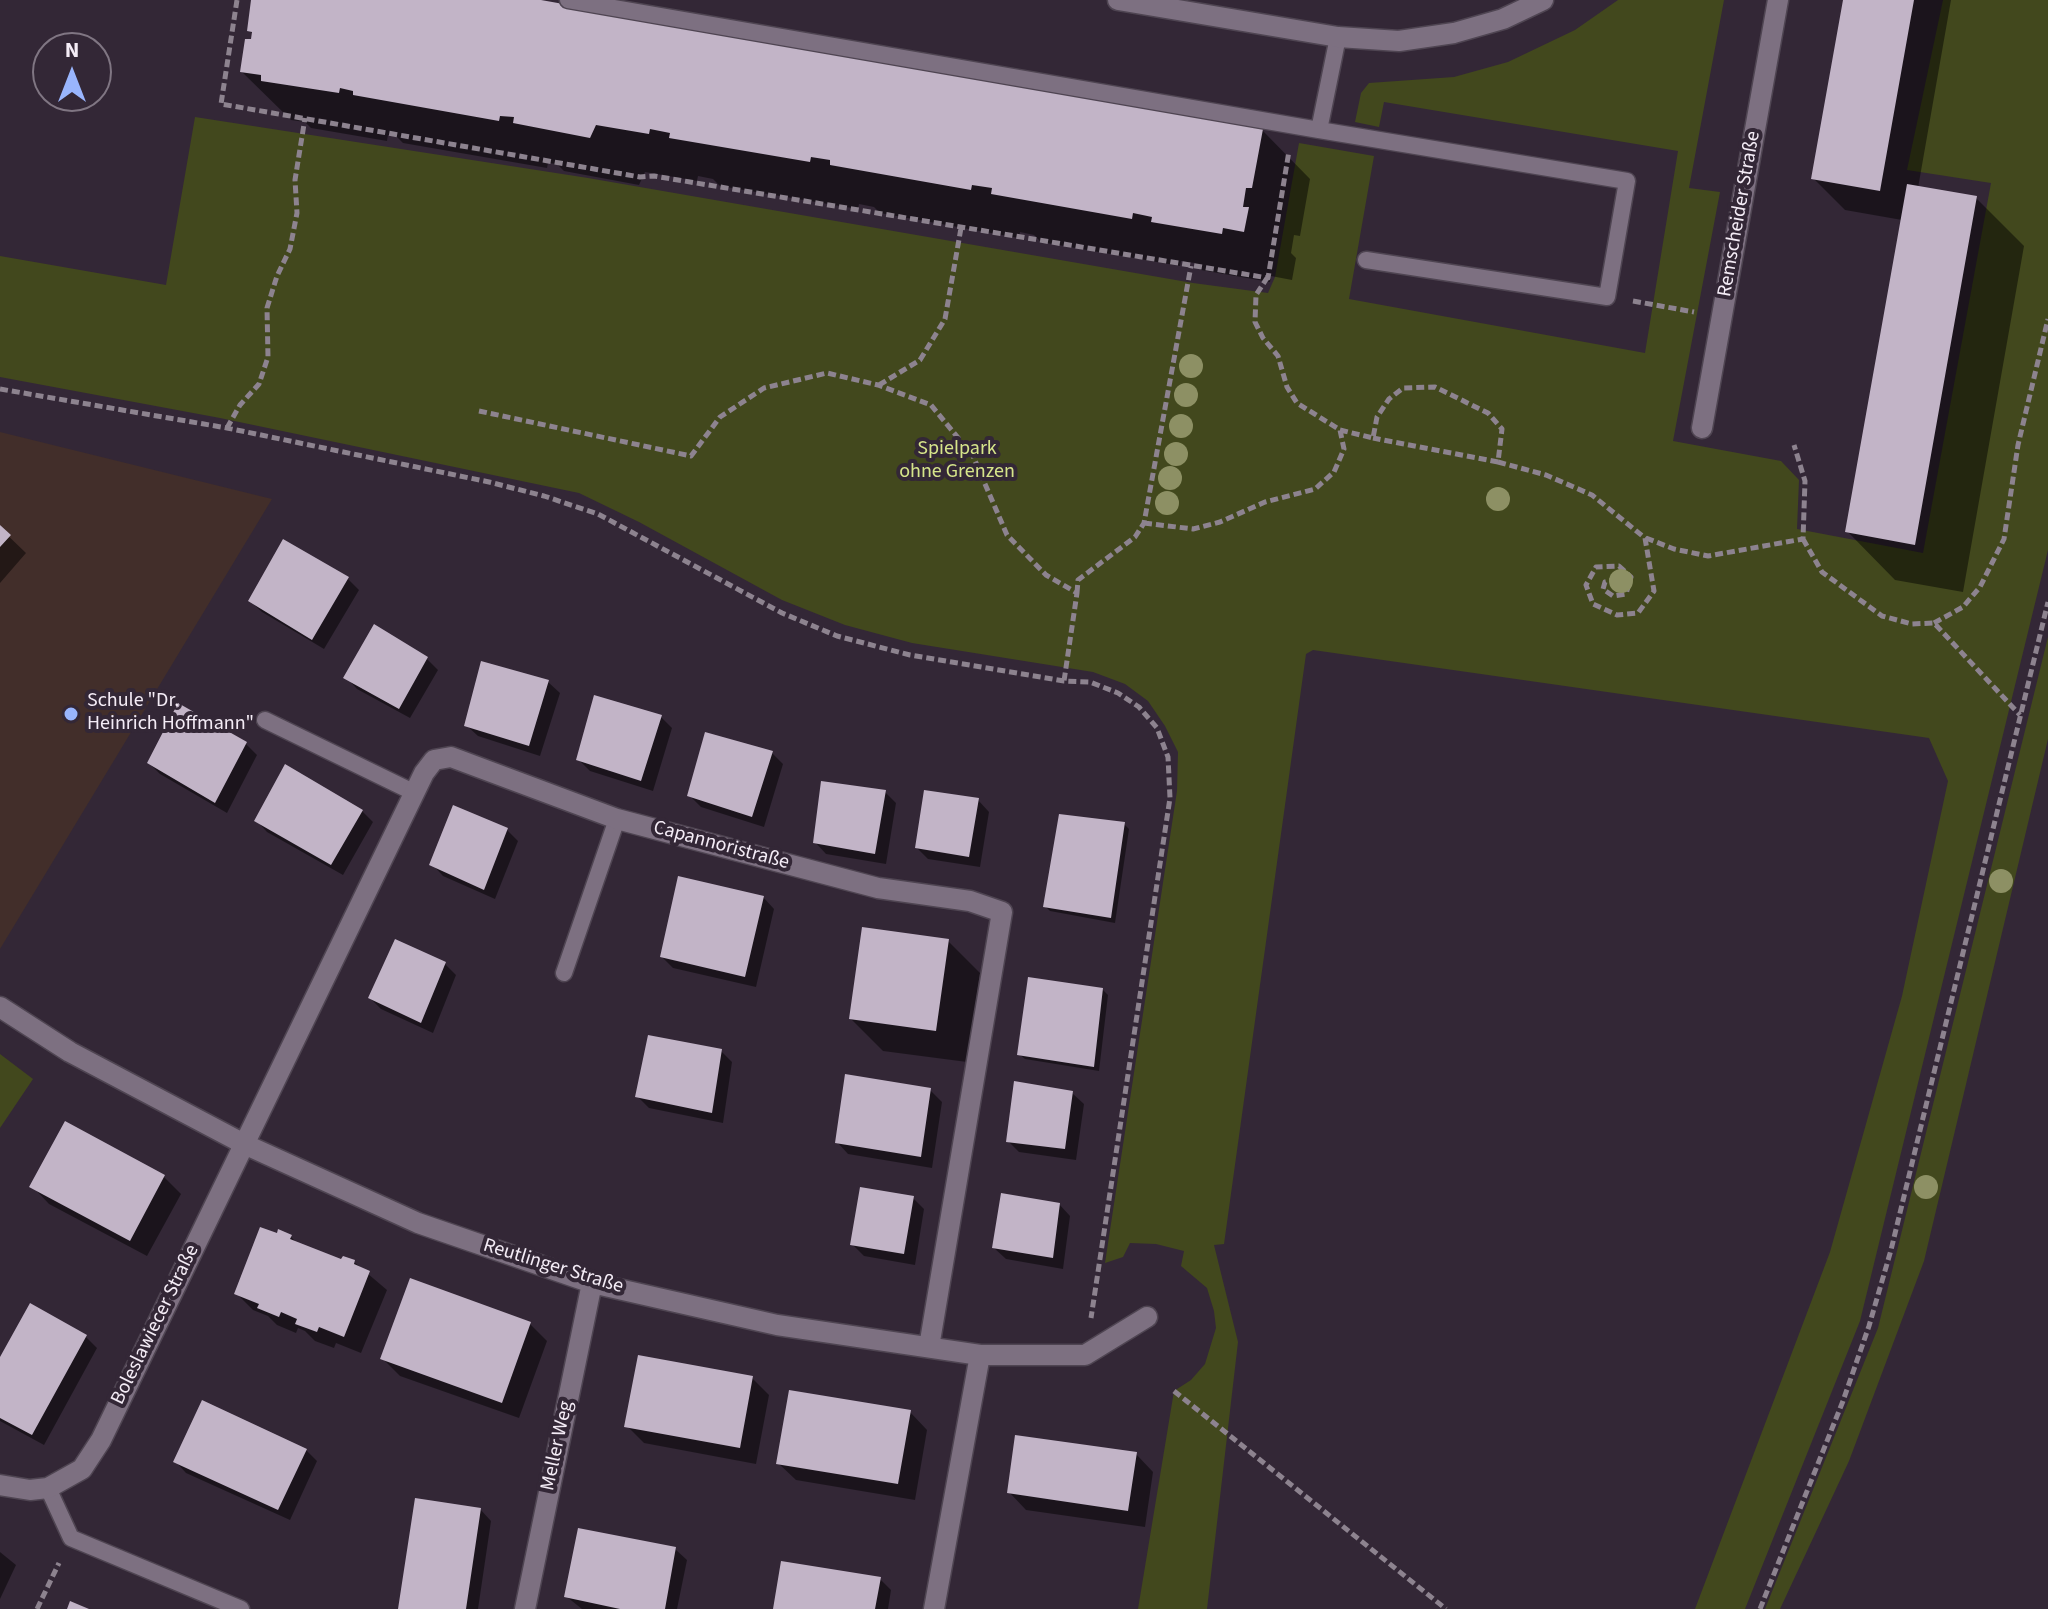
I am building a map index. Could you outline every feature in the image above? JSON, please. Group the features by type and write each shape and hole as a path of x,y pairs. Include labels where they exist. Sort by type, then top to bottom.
{"street":[{"path":"1118,0 1338,37 1399,41 1454,33 1503,19 1543,0"},
{"name":"Remscheider Straße","path":"1702,428 1778,0"},
{"name":"Capannoristraße","path":"244,1144 424,773 434,760 451,757 617,819 878,888 970,901 1002,912 929,1347"},
{"name":"Reutlinger Straße","path":"0,1007 70,1052 244,1144 418,1223 592,1283 777,1325 980,1355 1085,1355"},
{"name":"Boleslawiecer Straße","path":"48,1488 82,1469 101,1440 244,1144"},
{"name":"Meller Weg","path":"525,1609 592,1283"},
{"path":"1085,1355 1147,1317"},
{"path":"934,1609 980,1355"},
{"path":"0,1485 30,1490 48,1488"}],"lane":[{"path":"568,0 1627,181 1607,297 1366,260"},
{"path":"1319,130 1338,37"},
{"path":"265,720 415,793"},
{"path":"564,973 617,819"},
{"path":"48,1488 71,1538 241,1609"}],"path":[{"path":"237,0 221,104 640,177 654,176 1268,278"},
{"path":"227,428 240,405 259,384 268,357 267,308 290,249 297,213 295,180 305,118"},
{"path":"1293,125 1268,278 1256,295 1254,308 1259,330 1278,356 1287,387 1297,403 1340,430 1498,462 1546,475 1592,495 1645,538 1674,549 1708,556 1803,539"},
{"path":"878,385 920,360 945,319 961,228"},
{"path":"1064,681 1078,580 1135,537 1144,523 1191,266"},
{"path":"1607,297 1722,318"},
{"path":"1794,445 1805,481 1803,539 1822,572 1882,616 1912,624 1934,623 1963,607 1980,587 2004,539 2018,445 2048,319"},
{"path":"479,411 691,456 720,417 764,388 827,373 878,385 931,405 973,456 1007,535 1046,575 1077,593"},
{"path":"1373,438 1377,417 1389,399 1403,388 1435,387 1488,413 1502,429 1498,462"},
{"path":"0,389 227,428 544,496 598,514 782,613 837,636 910,655 1064,681 1090,682 1118,693 1139,707 1157,728 1168,757 1170,798 1085,1355"},
{"path":"1144,523 1193,529 1220,522 1265,502 1315,489 1334,472 1344,449 1340,430"},
{"path":"1613,580 1605,582 1603,589 1613,596 1626,594 1631,577 1619,566 1596,567 1586,585 1593,604 1617,615 1638,613 1654,591 1645,538"},
{"path":"1760,1609 1843,1401 1891,1250 2048,602"},
{"path":"1934,623 2021,715"},
{"path":"1174,1391 1446,1609"},
{"path":"37,1609 71,1538"}],"shaded area":[{"name":"Schule \"Dr. Heinrich Hoffmann\"","path":"0,432 272,499 0,949"}],"green space":[{"name":"Spielpark ohne Grenzen","path":"1618,0 1724,0 1689,188 1720,192 1673,441 1781,461 1799,480 1797,529 1923,553 1991,183 1907,170 1943,0 2048,0 2048,550 1860,1321 1745,1609 1695,1609 1830,1252 1902,996 1948,781 1929,738 1313,650 1306,654 1224,1244 1214,1245 1238,1342 1207,1609 1138,1609 1174,1391 1191,1380 1205,1364 1216,1328 1207,1288 1181,1266 1184,1251 1156,1244 1130,1243 1123,1257 1105,1263 1177,791 1178,752 1148,701 1125,684 1093,672 912,643 845,625 782,600 579,493 220,418 0,377 0,256 166,285 195,117 588,178 1193,283 1268,293 1275,277 1299,143 1374,156 1349,299 1645,353 1678,151 1384,102 1379,127 1355,122 1361,93 1369,83 1454,77 1508,62 1575,30"},
{"path":"2048,637 2048,739 1924,1261 1849,1461 1780,1609 1765,1609 1878,1328"},
{"path":"0,1054 33,1079 0,1128"}],"building":[{"path":"251,0 541,0 1263,129 1252,188 1246,188 1243,207 1249,207 1244,232 1223,228 1222,234 1151,222 1152,217 1133,213 1132,219 991,194 992,188 972,185 971,190 830,165 830,160 811,157 810,162 669,138 670,133 650,129 649,134 596,125 590,138 513,123 514,117 500,116 499,121 353,95 353,91 340,88 339,93 261,81 261,75 240,72 245,39 251,39 252,32 247,31"},
{"path":"1843,0 1914,0 1880,191 1811,179"},
{"path":"1907,184 1977,196 1915,545 1845,532"},
{"path":"0,525 11,535 0,547"},
{"path":"283,539 349,577 312,640 248,601"},
{"path":"374,624 428,657 399,709 343,678"},
{"path":"481,661 549,680 529,746 464,726"},
{"path":"594,695 662,715 641,781 576,760"},
{"path":"178,703 247,742 215,803 147,763"},
{"path":"705,732 773,751 752,817 687,796"},
{"path":"285,764 363,810 331,865 254,821"},
{"path":"821,781 886,790 875,854 813,843"},
{"path":"924,790 979,798 969,857 915,848"},
{"path":"453,805 508,828 484,890 429,865"},
{"path":"1059,814 1125,822 1111,918 1043,907"},
{"path":"678,876 764,896 745,977 660,957"},
{"path":"862,927 949,939 936,1031 849,1019"},
{"path":"395,939 446,962 421,1023 368,998"},
{"path":"1028,977 1103,988 1094,1067 1017,1055"},
{"path":"648,1035 722,1049 712,1113 635,1097"},
{"path":"845,1074 931,1088 921,1157 835,1143"},
{"path":"1014,1081 1073,1091 1065,1149 1006,1142"},
{"path":"65,1121 165,1175 130,1241 29,1187"},
{"path":"860,1187 914,1196 904,1254 850,1245"},
{"path":"1001,1193 1060,1203 1053,1258 992,1248"},
{"path":"260,1227 277,1233 278,1229 292,1235 290,1239 341,1259 343,1256 355,1260 354,1264 370,1271 344,1337 319,1327 317,1332 295,1324 297,1319 281,1312 279,1317 257,1308 259,1304 234,1294"},
{"path":"410,1278 531,1322 502,1403 380,1359"},
{"path":"30,1303 87,1335 32,1435 0,1418 0,1357"},
{"path":"638,1355 753,1376 740,1448 624,1427"},
{"path":"789,1390 911,1410 898,1484 776,1464"},
{"path":"202,1400 307,1449 278,1510 173,1462"},
{"path":"1015,1435 1137,1452 1128,1511 1007,1493"},
{"path":"415,1498 481,1508 466,1609 398,1609"},
{"path":"578,1528 676,1547 665,1609 620,1609 564,1597"},
{"path":"781,1561 881,1577 875,1609 773,1609"},
{"path":"70,1601 89,1609 67,1609"}],"place":[{"name":"Schule \"Dr. Heinrich Hoffmann\"","path":"71,714"}]}
